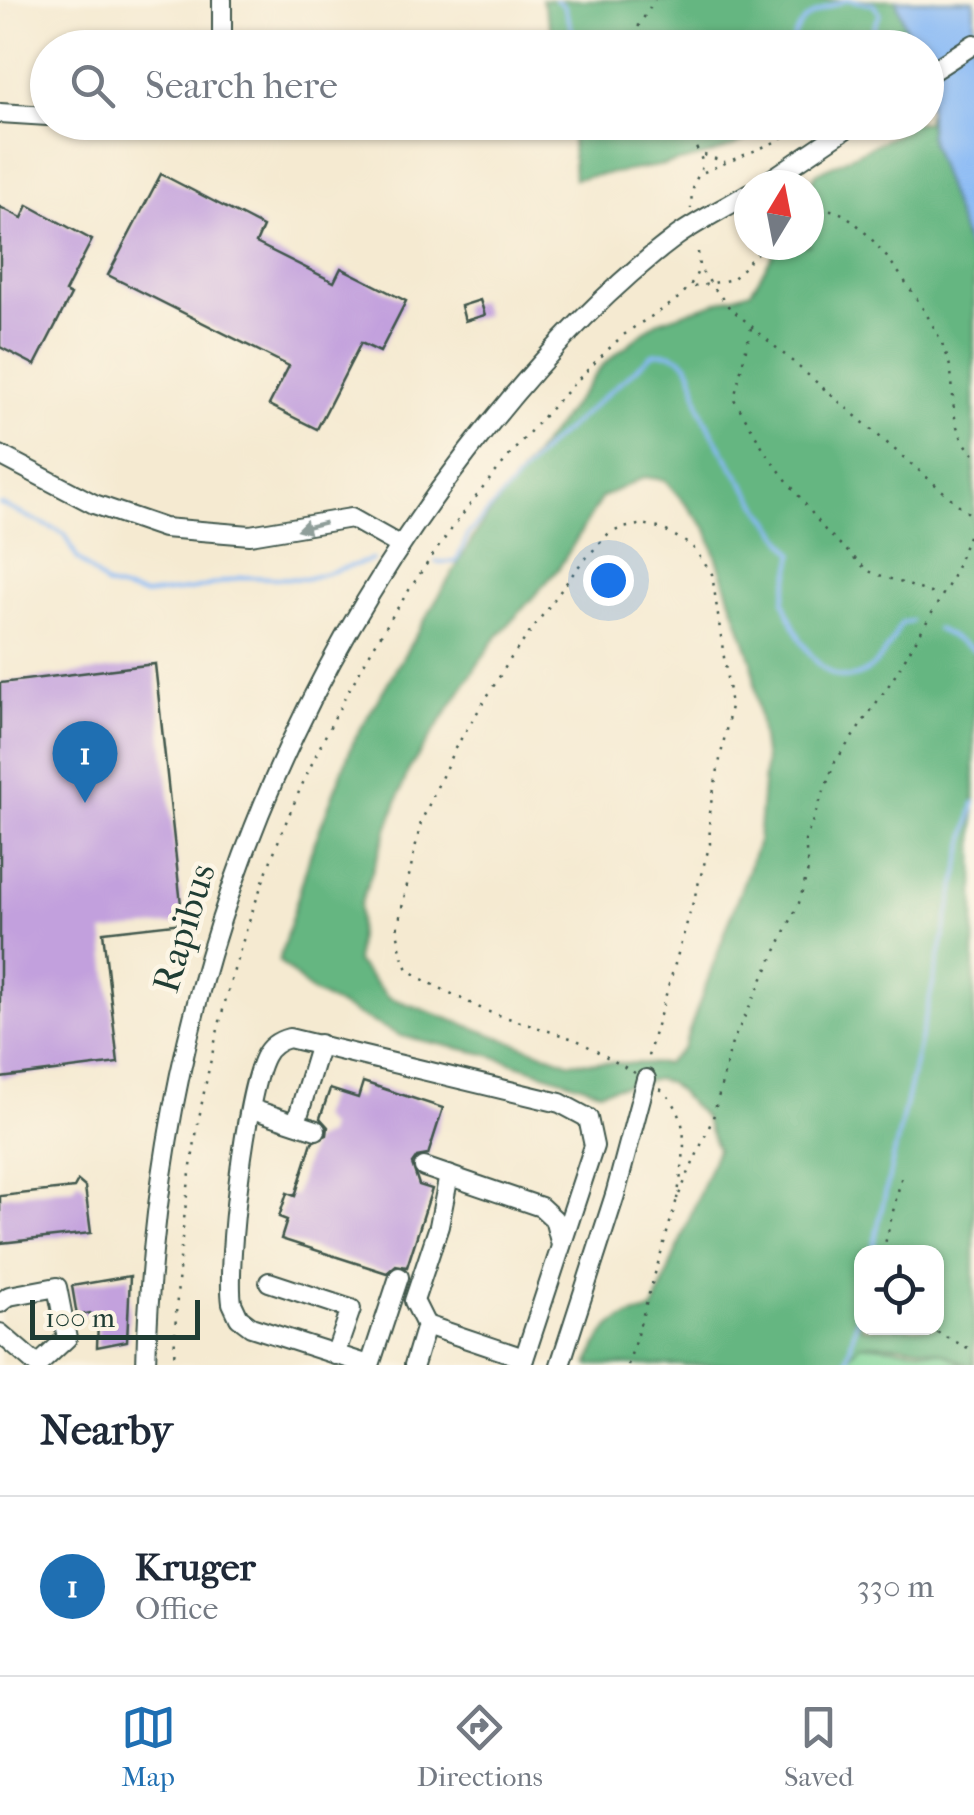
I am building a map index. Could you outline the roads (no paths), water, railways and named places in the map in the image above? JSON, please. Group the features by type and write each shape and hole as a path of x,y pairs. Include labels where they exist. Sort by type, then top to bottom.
{"street":[{"path":"222,0 222,30"},
{"path":"944,64 974,44"},
{"path":"0,114 30,115"},
{"path":"785,170 831,140"},
{"name":"Rapibus","path":"146,1365 159,1189 188,1026 238,860 318,665 400,545 495,418 593,311 675,238 734,203"},
{"path":"0,455 106,509 164,528 250,535 351,518 400,545"},
{"path":"399,1277 370,1365 251,1327 235,1311 231,1294 242,1156 262,1064 272,1046 289,1038 320,1044 581,1110 592,1127 594,1146 523,1362 426,1325 414,1301 439,1226 449,1175"},
{"path":"296,1123 320,1044"},
{"path":"560,1365 635,1126 646,1079"},
{"path":"252,1109 316,1130"},
{"path":"424,1166 542,1206 554,1219 561,1245"},
{"path":"269,1282 350,1309 335,1354"},
{"path":"0,1303 9,1296 57,1286 67,1338 38,1365 0,1333"},
{"path":"414,1365 426,1325"}],"water":[{"path":"896,0 974,0 974,267 930,140 944,140 944,30 906,30"}],"waterway":[{"path":"556,0 564,6 572,30"},
{"path":"798,30 811,16 847,0"},
{"path":"849,0 873,4 880,14 872,30"},
{"path":"436,562 456,562 469,533 547,446 653,354 668,353 688,365 701,411 714,435 794,554 784,601 807,650 821,666 836,676 852,677 869,670 885,652 901,623 911,621"},
{"path":"0,504 65,534 77,558 107,586 144,595 195,589 242,577 305,579 372,560"},
{"path":"937,629 974,650"},
{"path":"874,1245 974,803"},
{"path":"846,1365 854,1331"}],"place":[{"name":"Kruger","path":"85,803"}]}
